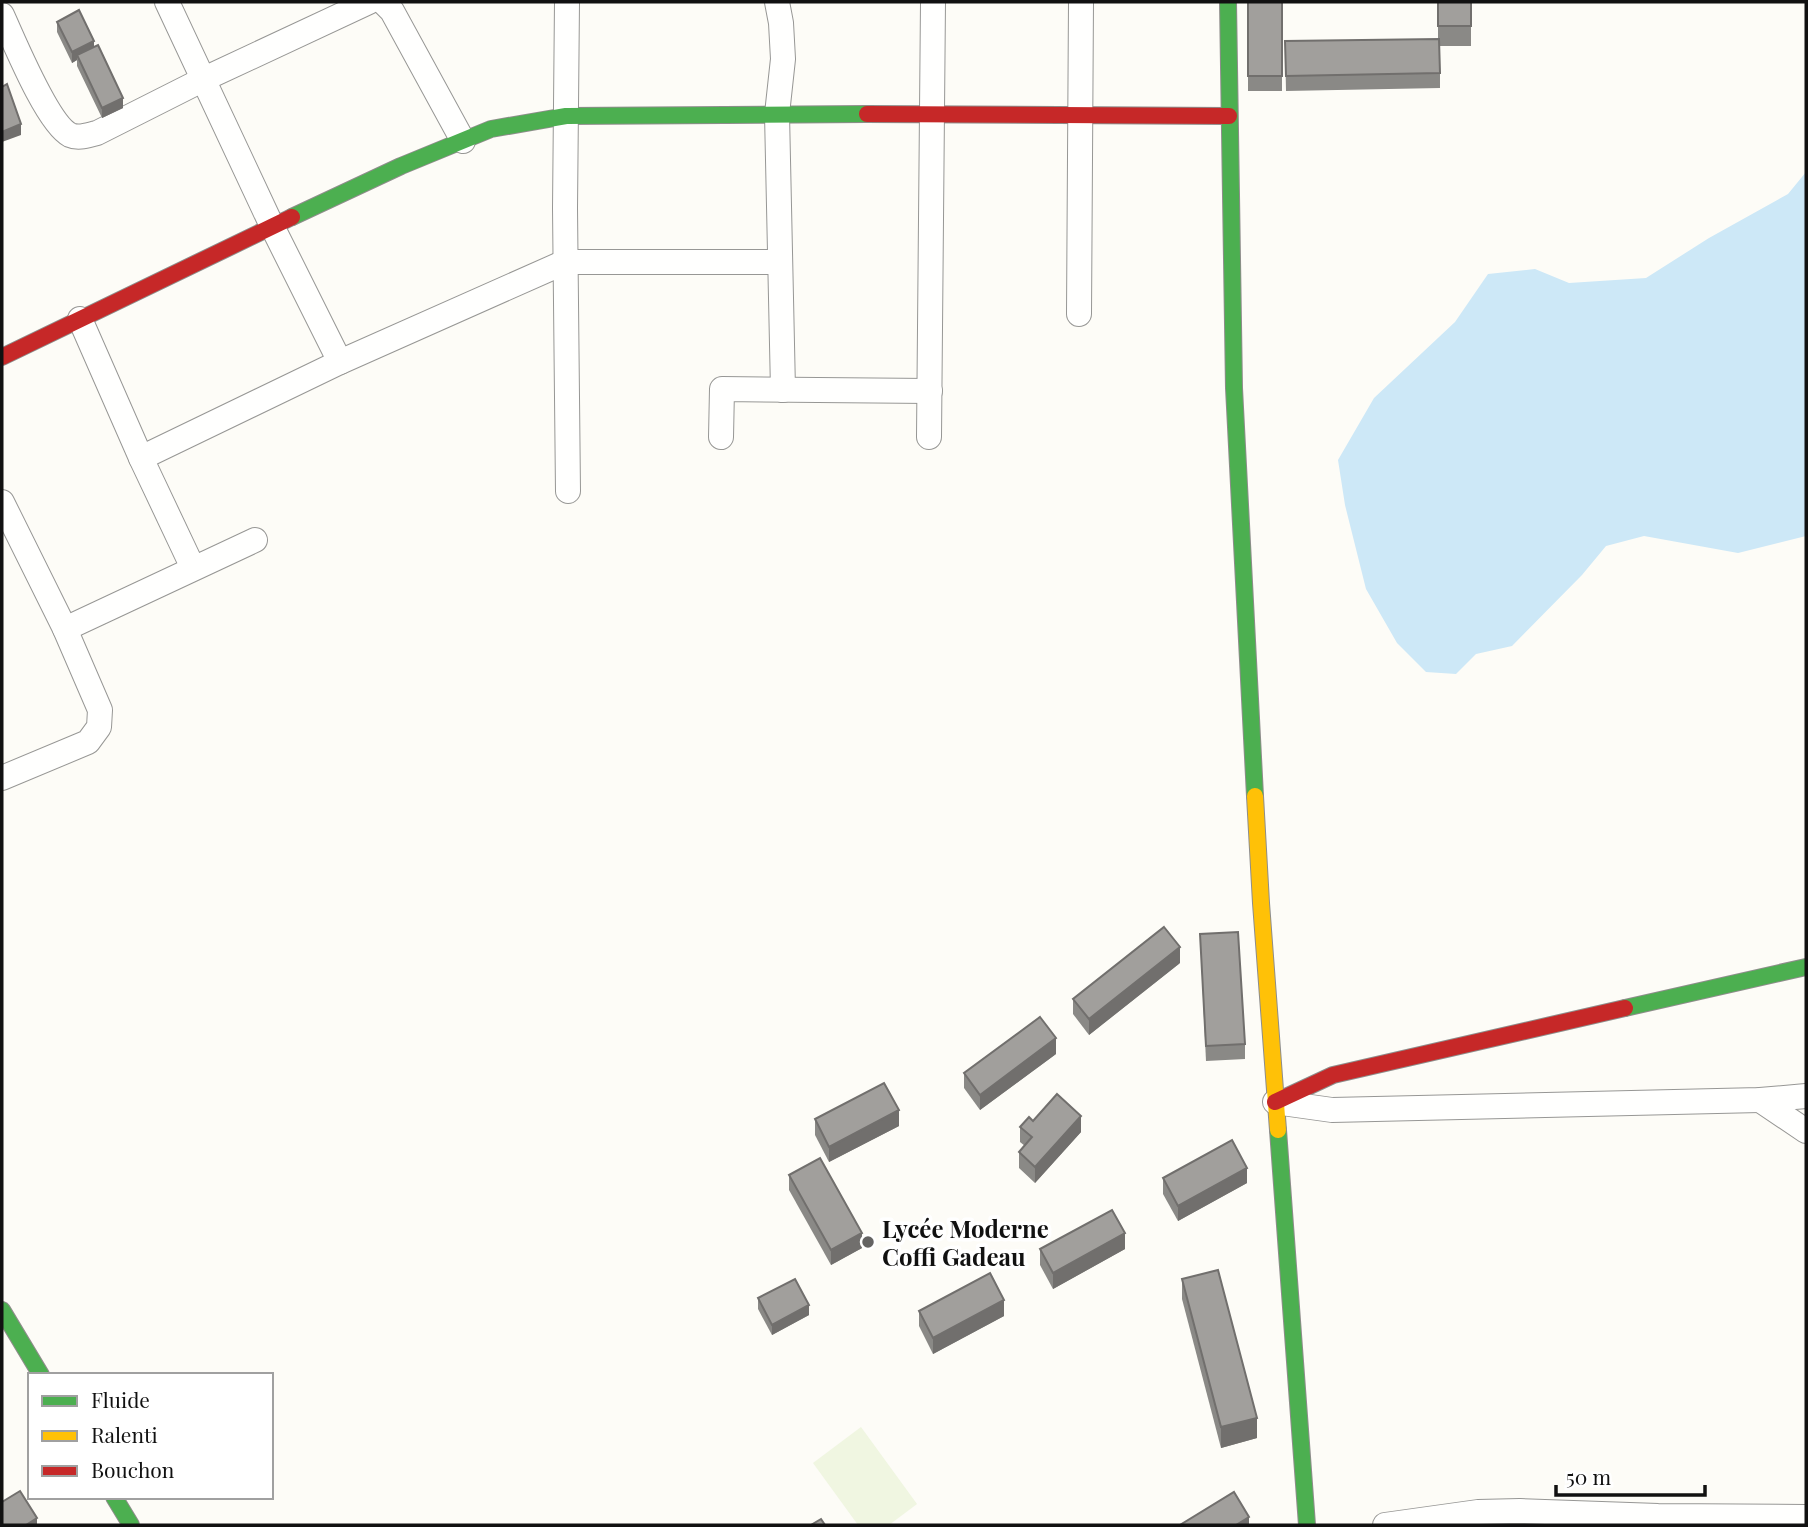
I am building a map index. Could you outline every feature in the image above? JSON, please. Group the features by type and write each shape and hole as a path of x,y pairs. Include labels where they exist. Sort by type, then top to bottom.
{"street":[{"path":"167,2 272,226 340,362"},
{"path":"2,15 10,51 49,112 63,130 73,137 84,137 369,2"},
{"path":"383,2 392,11 463,141"},
{"path":"567,2 565,262 568,491"},
{"path":"777,2 783,60 777,114 783,390"},
{"path":"929,437 933,2"},
{"path":"1079,314 1081,2"},
{"path":"1228,2 1234,388 1260,889 1307,1525"},
{"path":"2,357 401,166 491,130 566,116 933,113 1229,116"},
{"path":"141,458 340,362 565,262 780,262"},
{"path":"80,319 192,568"},
{"path":"720,437 722,389 930,391"},
{"path":"2,502 65,629 100,710 99,727 88,742 2,778"},
{"path":"65,629 255,540"},
{"path":"1275,1102 1333,1075 1806,967"},
{"path":"1275,1102 1332,1110 1760,1100 1806,1096"},
{"path":"1760,1100 1806,1131"},
{"path":"2,1310 40,1373"},
{"path":"115,1499 131,1525"},
{"path":"1385,1525 1478,1512 1520,1511 1658,1516 1806,1517"}],"green space":[{"path":"861,1427 917,1504 889,1525 858,1525 813,1463"}],"water":[{"path":"1806,172 1806,536 1738,553 1644,536 1606,546 1582,575 1512,646 1476,654 1456,674 1426,672 1397,643 1366,589 1345,505 1338,460 1374,398 1455,322 1488,274 1535,269 1569,283 1646,278 1709,238 1788,194"}],"building":[{"path":"1248,2 1282,2 1282,76 1248,76"},
{"path":"1438,2 1471,2 1471,26 1438,26"},
{"path":"79,10 94,41 72,52 57,22"},
{"path":"1439,39 1440,73 1286,76 1285,41"},
{"path":"98,45 123,98 102,108 77,55"},
{"path":"7,84 21,124 2,132 2,87"},
{"path":"1164,927 1180,947 1089,1019 1073,999"},
{"path":"1238,932 1245,1044 1206,1046 1200,934"},
{"path":"1040,1017 1056,1038 980,1095 964,1073"},
{"path":"884,1083 899,1110 829,1147 815,1119"},
{"path":"1057,1094 1081,1116 1035,1167 1019,1152 1032,1137 1020,1127 1029,1117 1033,1121"},
{"path":"1232,1140 1247,1168 1178,1206 1163,1178"},
{"path":"820,1158 862,1233 831,1250 789,1175"},
{"path":"1112,1210 1125,1233 1053,1273 1040,1249"},
{"path":"1218,1270 1257,1418 1221,1427 1182,1279"},
{"path":"990,1273 1004,1300 933,1338 919,1311"},
{"path":"795,1279 809,1305 772,1325 758,1298"},
{"path":"20,1491 37,1518 26,1525 2,1525 2,1502"},
{"path":"1234,1492 1249,1517 1236,1525 1180,1525"},
{"path":"821,1519 825,1525 811,1525"}],"traffic: fast":[{"path":"1228,2 1234,388 1255,796"},
{"path":"292,217 401,166 491,129 566,116 867,114"},
{"path":"1625,1008 1806,967"},
{"path":"1278,1130 1307,1525"},
{"path":"2,1310 40,1373"},
{"path":"115,1499 131,1525"}],"traffic: slow":[{"path":"1255,796 1278,1130"}],"traffic: jam":[{"path":"867,114 1229,116"},
{"path":"2,357 292,217"},
{"path":"1275,1102 1333,1075 1625,1008"}],"place":[{"name":"Lycée Moderne Coffi Gadeau","path":"868,1242"}]}
